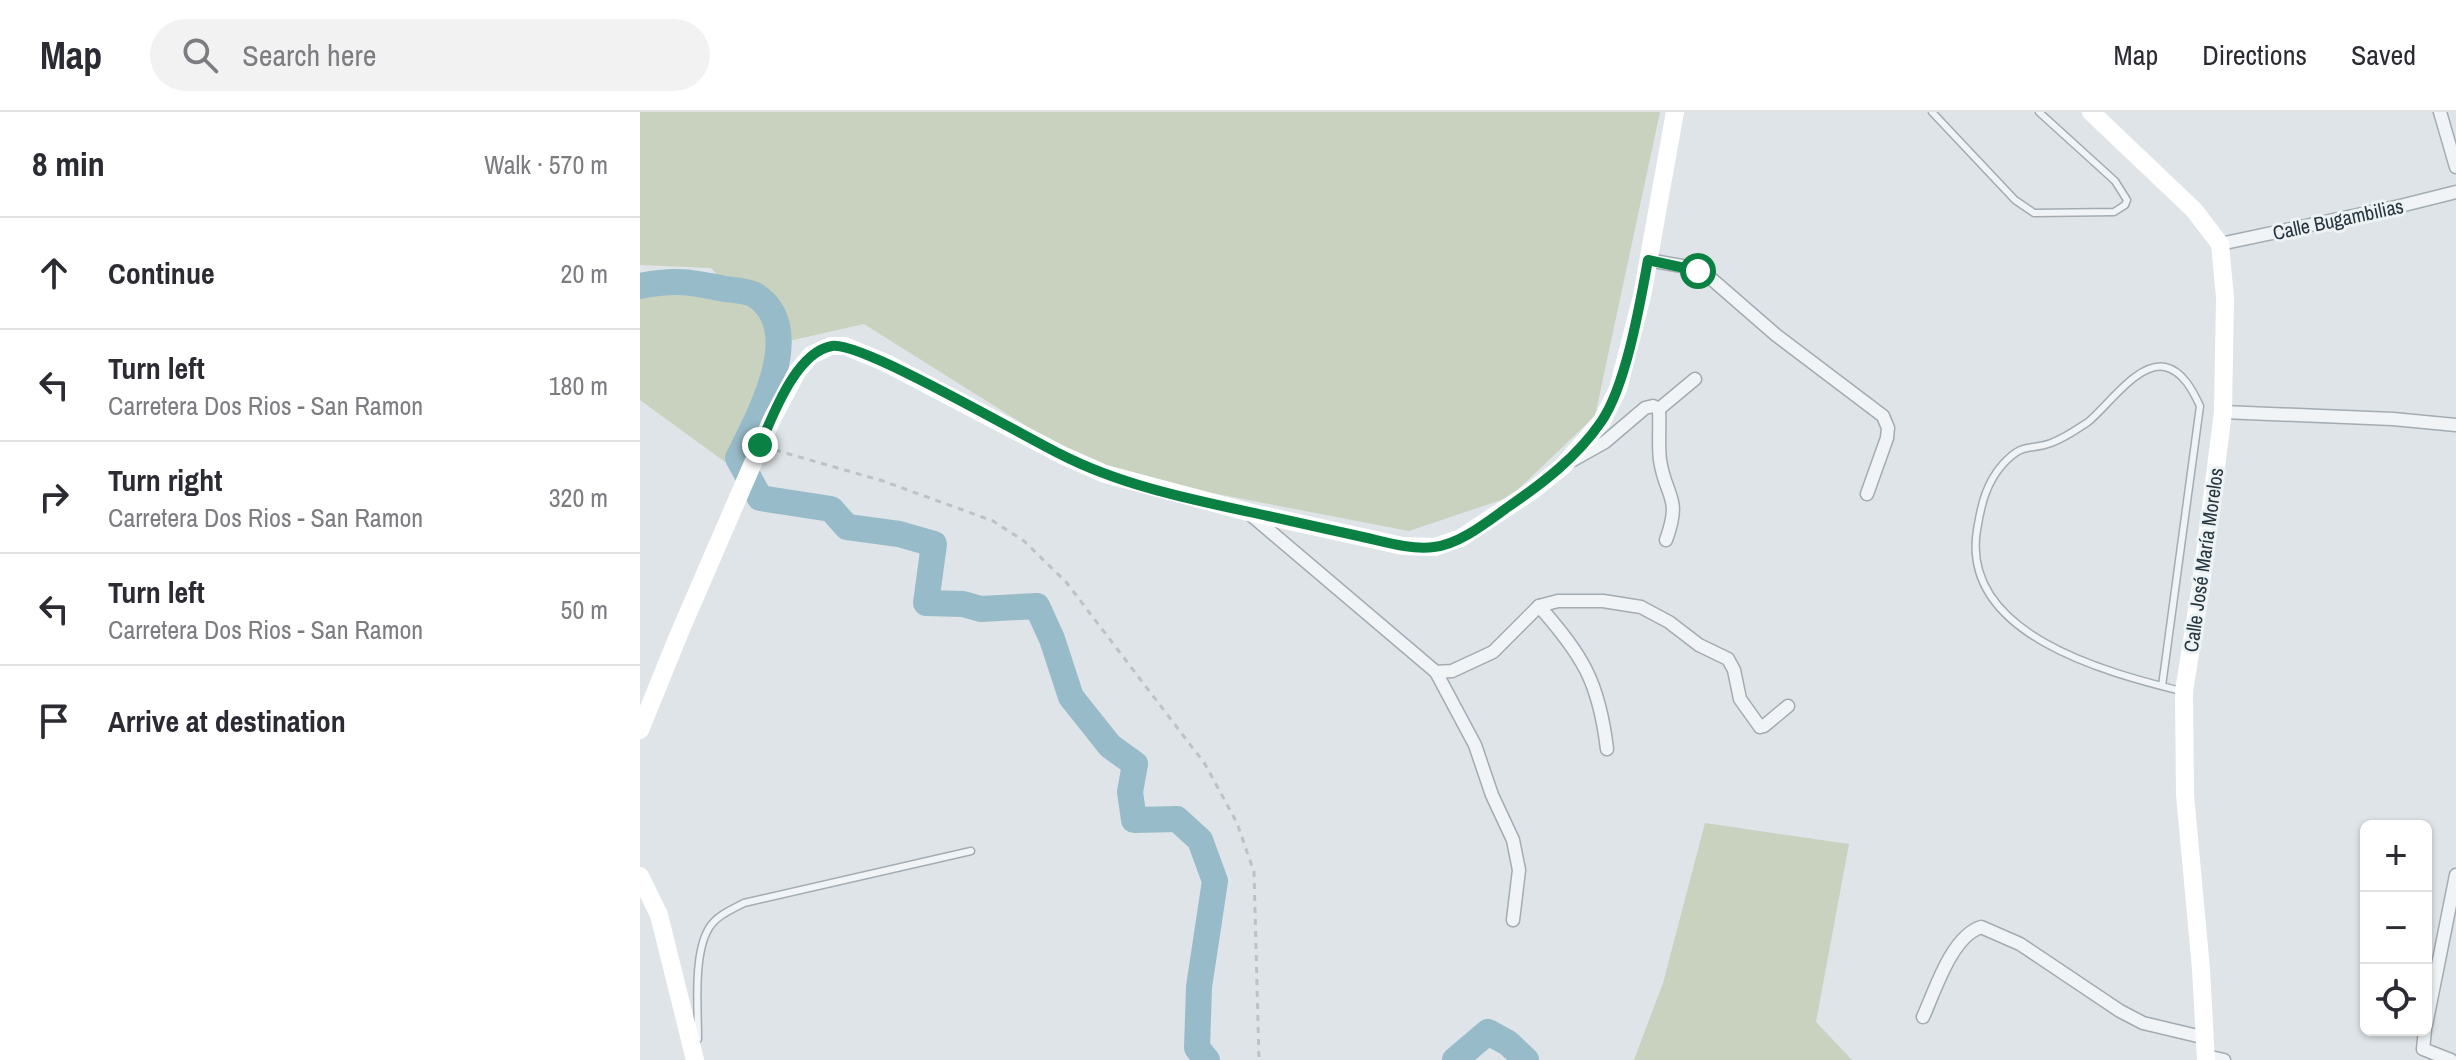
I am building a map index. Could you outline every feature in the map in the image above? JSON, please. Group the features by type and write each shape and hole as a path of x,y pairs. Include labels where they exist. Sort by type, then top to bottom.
{"street":[{"path":"1563,466 1602,421 1618,389 1648,260 1675,112"},
{"path":"2091,112 2194,210 2220,244"},
{"path":"2440,112 2456,167"},
{"name":"Calle Bugambilias","path":"2220,244 2456,192"},
{"name":"Calle José María Morelos","path":"2206,1051 2185,795 2184,691 2223,412 2225,298 2220,244"},
{"path":"1648,260 1682,266 1707,275 1776,335 1883,416 1888,428 1887,438 1867,494"},
{"path":"640,730 760,445 797,372 811,355 831,346 845,346 886,363 1086,467 1134,483 1248,512 1403,546 1435,547 1461,538 1563,466 1605,442 1645,408 1653,406 1659,409"},
{"path":"1659,409 1695,379"},
{"path":"1659,409 1660,460 1673,499 1674,518 1666,540"},
{"path":"2223,412 2393,419 2456,425"},
{"path":"1248,512 1436,672 1475,745 1492,795 1513,840 1519,870 1513,920"},
{"path":"1436,672 1452,671 1493,652 1539,606 1558,601 1603,601 1641,607 1669,622 1699,645 1728,659 1740,699 1760,727 1788,706"},
{"path":"1539,606 1586,666 1602,711 1607,749"},
{"path":"2432,997 2456,875"},
{"path":"640,876 659,915 696,1060"},
{"path":"1923,1017 1948,962 1965,936 1981,927 2020,944 2132,1017 2224,1060"},
{"path":"2425,1036 2423,1049 2451,1060"}],"lane":[{"path":"1932,112 2015,200 2034,213 2114,212 2125,205 2127,200 2115,181 2039,112"},
{"path":"2162,686 2200,406 2181,376 2165,367 2150,368 2135,376 2071,435 2048,445 2025,446 2005,462 1992,479 1982,501 1974,547 1977,570 1986,589 2008,616 2034,637 2075,658 2162,686 2184,691"},
{"path":"696,1060 701,948 709,928 720,915 744,903 971,851"}],"path":[{"path":"760,445 883,481 993,521 1024,541 1066,582 1205,764 1237,823 1254,872 1259,1060"}],"green space":[{"path":"640,112 1660,112 1595,416 1510,497 1409,531 1098,471 864,324 780,343 725,462 640,400 640,298 678,292 741,301 711,268 640,265"},
{"path":"1705,823 1849,844 1816,1022 1852,1060 1634,1060 1663,983"}],"waterway":[{"path":"640,286 683,282 745,292 755,295 770,310 778,329 774,374 757,420 738,458 760,498 831,509 847,527 899,534 934,544 926,603 963,604 981,609 1037,606 1052,639 1071,697 1110,746 1135,764 1130,792 1134,820 1177,819 1200,840 1215,881 1199,987 1197,1048 1207,1060"},
{"path":"1455,1060 1488,1032 1508,1043 1526,1060"}],"route":[{"path":"760,445 797,372 811,355 831,346 845,346 886,363 1062,455 1105,474 1248,512 1403,546 1435,547 1461,538 1532,491 1563,466 1602,421 1618,389 1648,260 1698,271"}]}
